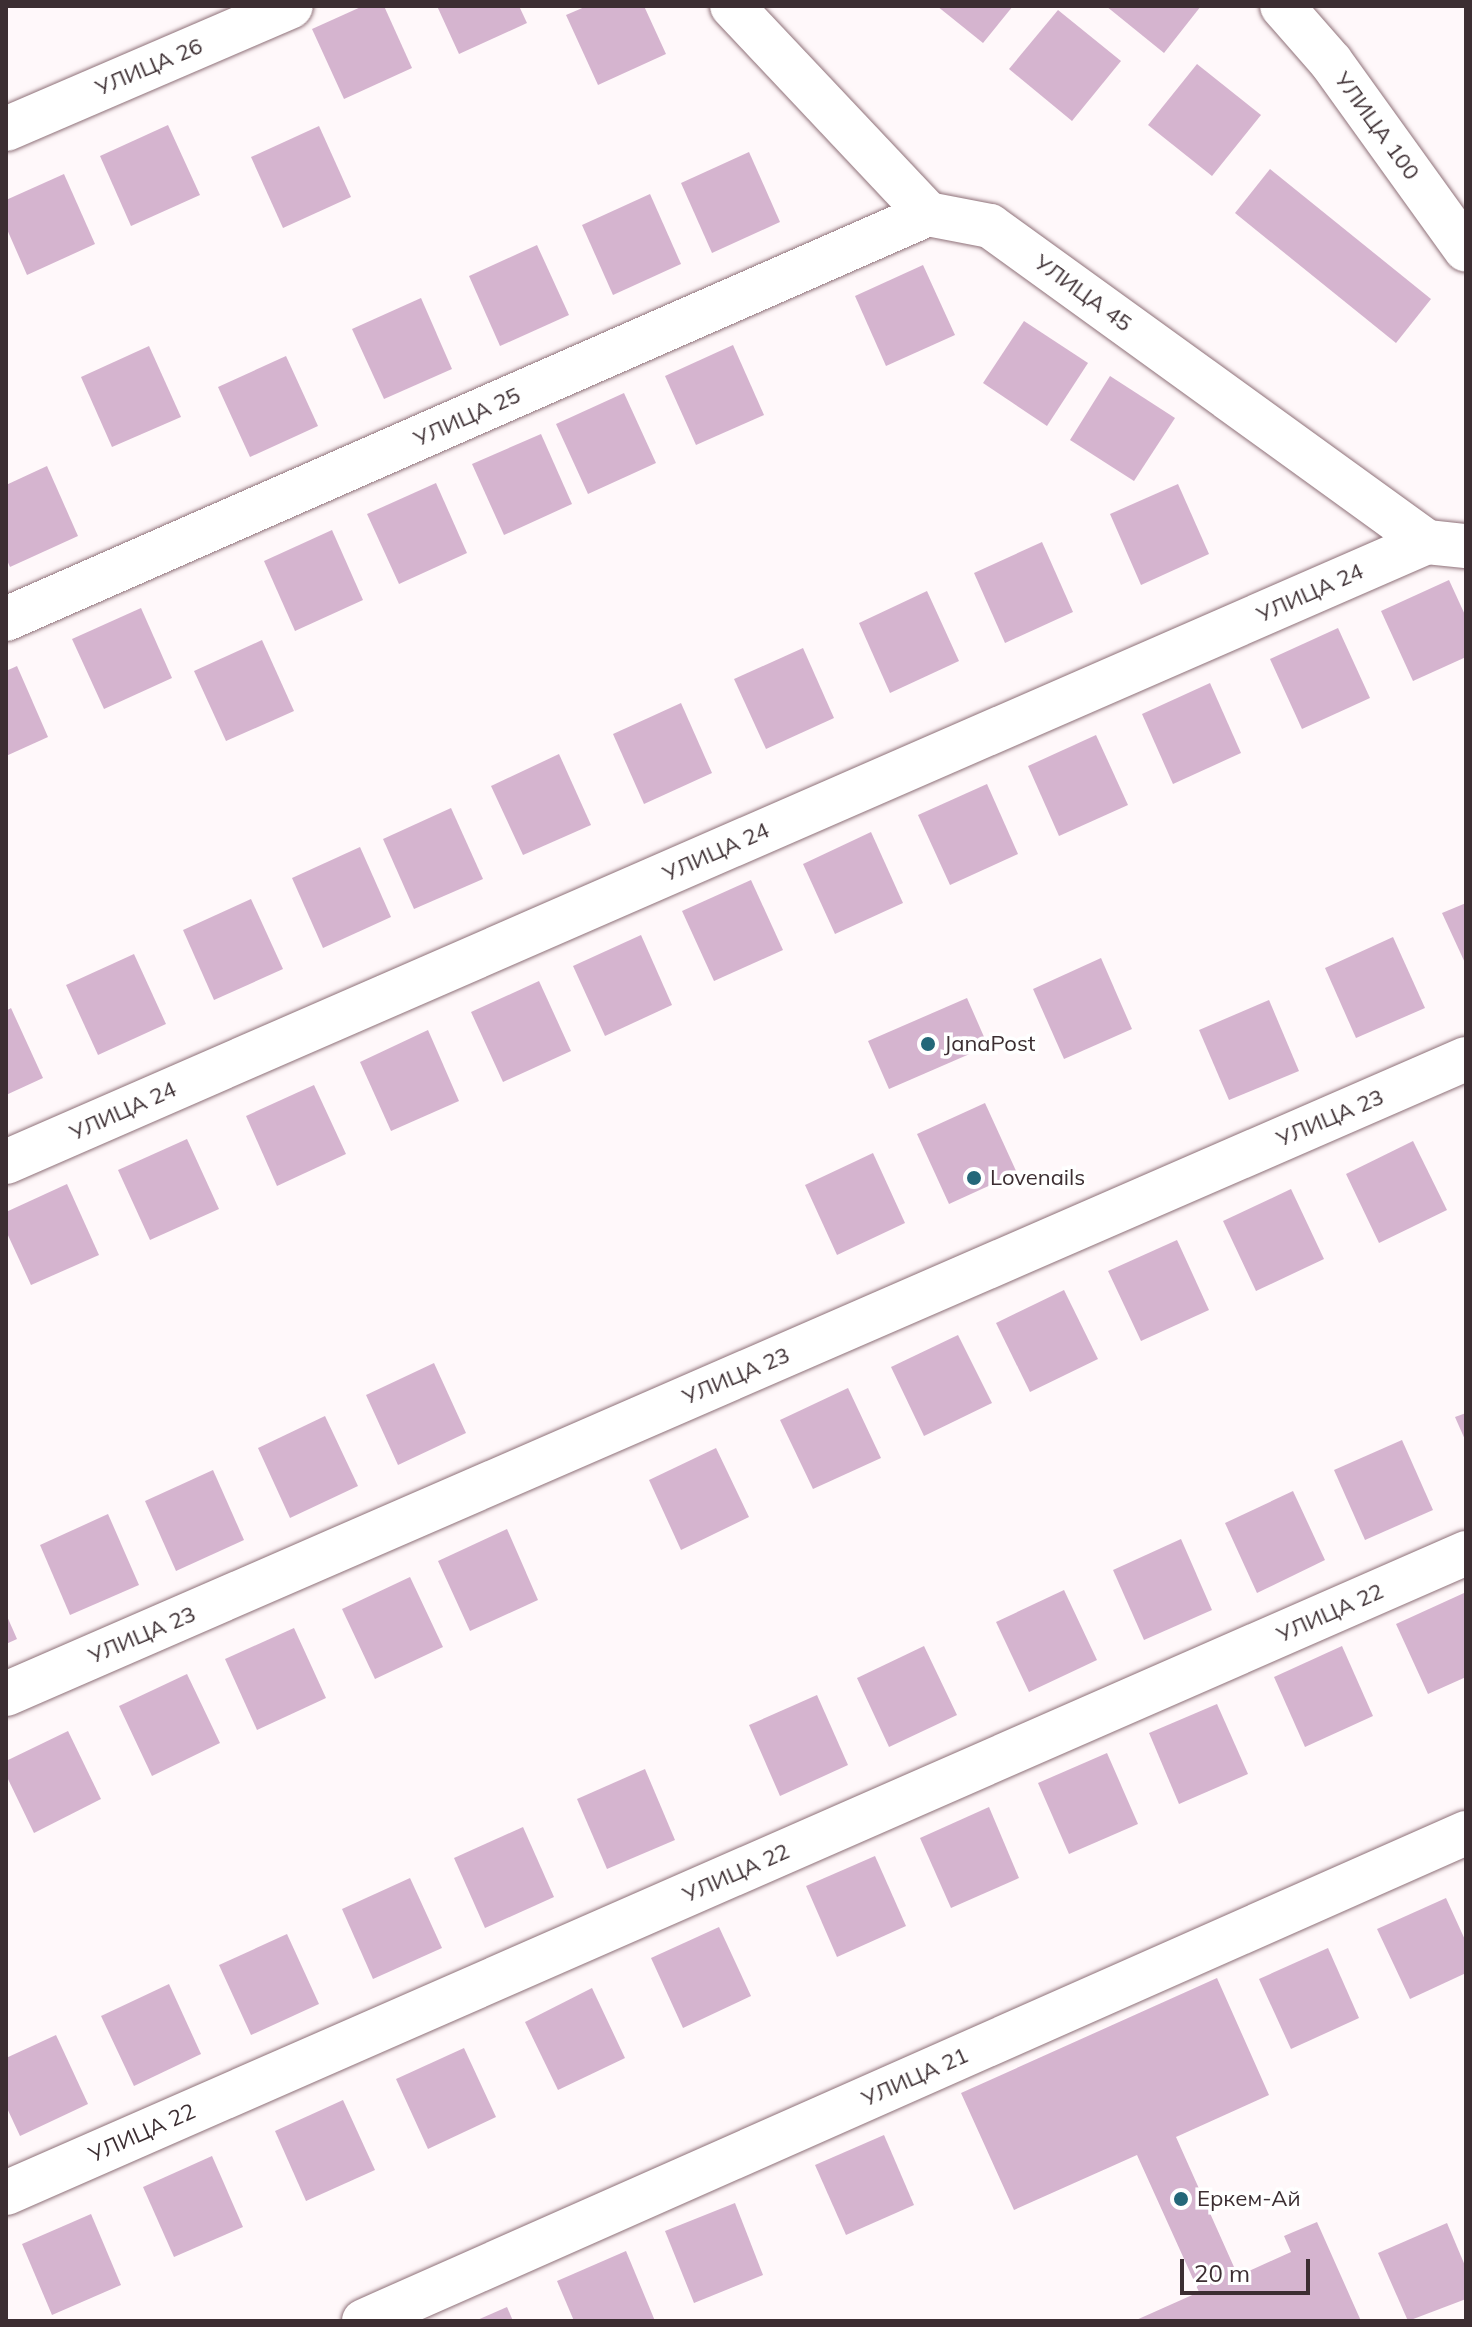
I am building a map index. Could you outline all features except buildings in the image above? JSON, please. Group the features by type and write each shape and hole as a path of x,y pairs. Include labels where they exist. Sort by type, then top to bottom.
{"street":[{"name":"УЛИЦА 26","path":"6,129 291,6"},
{"path":"732,6 928,214"},
{"name":"УЛИЦА 100","path":"1282,6 1331,62 1466,250"},
{"name":"УЛИЦА 45","path":"928,214 990,226 1446,544"},
{"name":"УЛИЦА 25","path":"6,619 928,214"},
{"name":"УЛИЦА 24","path":"6,1162 1446,544"},
{"name":"УЛИЦА 23","path":"6,1694 1466,1059"},
{"name":"УЛИЦА 22","path":"6,2193 1466,1553"},
{"name":"УЛИЦА 21","path":"364,2321 1466,1833"}],"place":[{"name":"JanaPost","path":"928,1044"},
{"name":"Lovenails","path":"974,1178"},
{"name":"Еркем-Ай","path":"1181,2199"}]}
